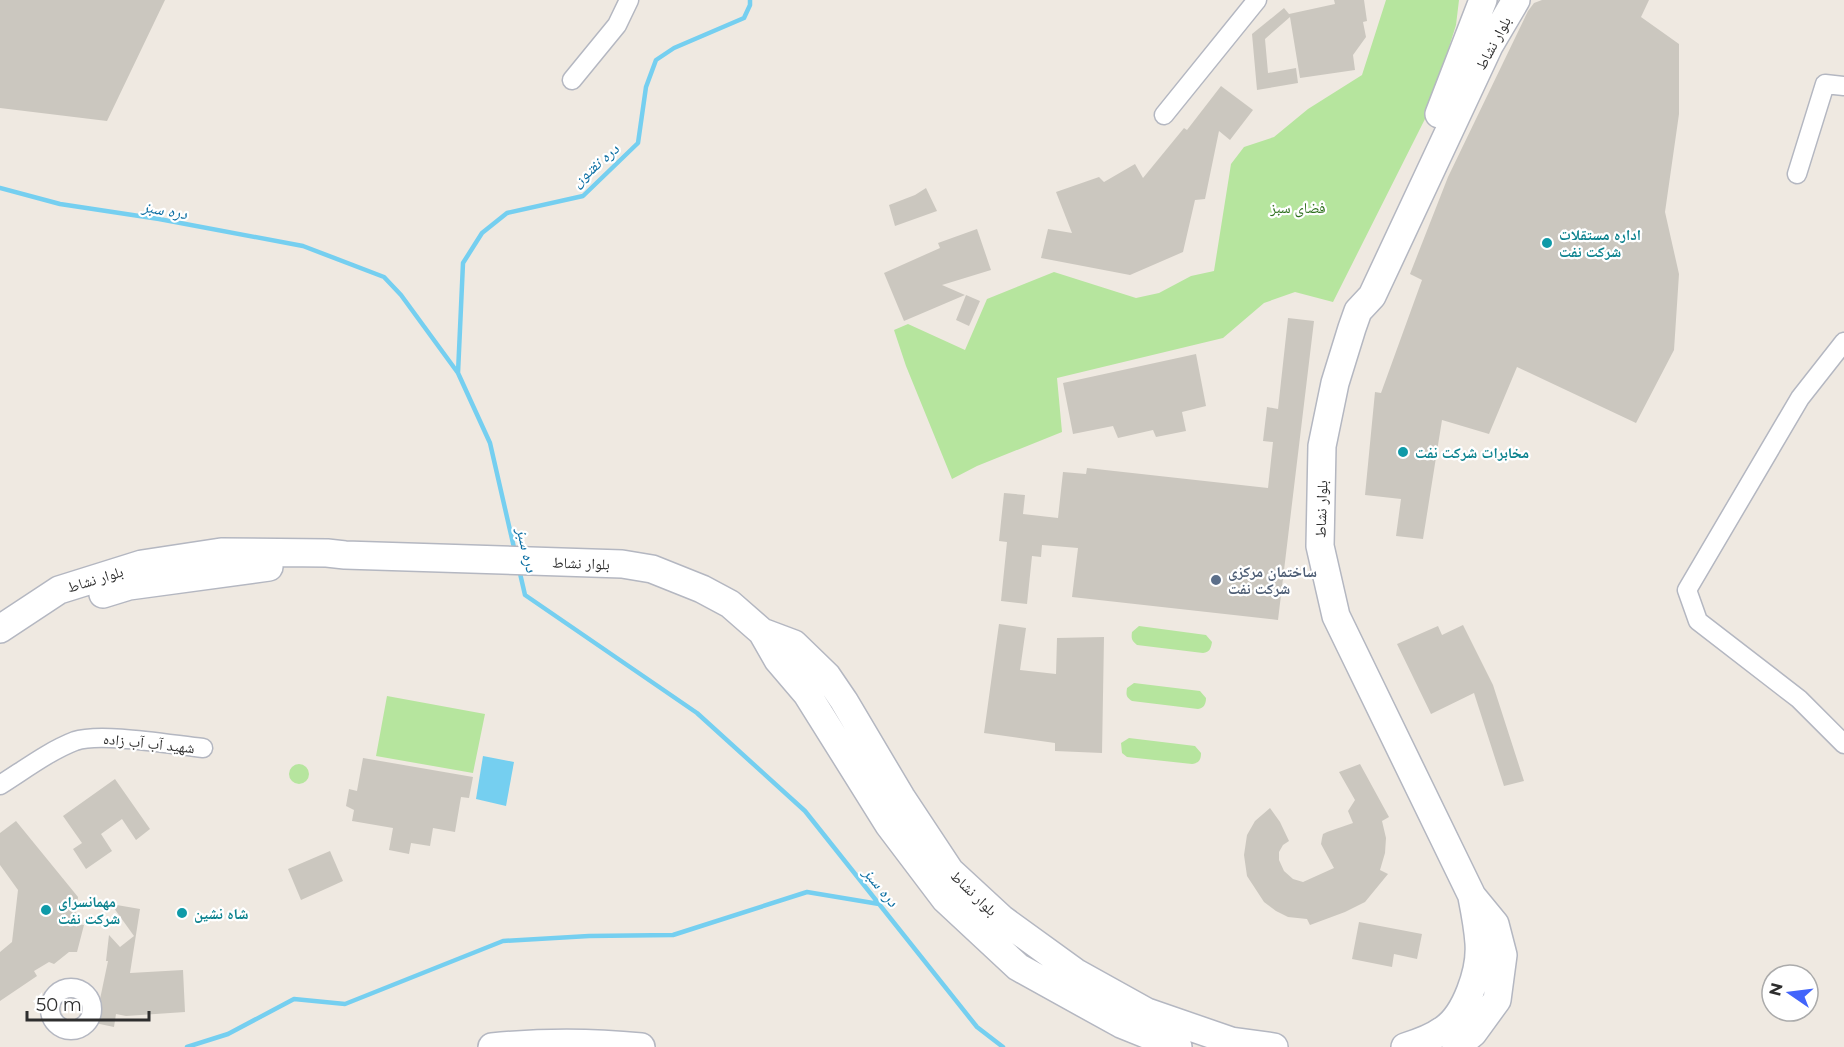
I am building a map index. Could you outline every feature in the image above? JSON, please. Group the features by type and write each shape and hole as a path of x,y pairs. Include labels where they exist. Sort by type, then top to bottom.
{"main road":[{"name":"بلوار نشاط","path":"1456,1047 1473,1033 1497,1000 1503,955 1495,924 1472,896 1336,616 1320,546 1322,446 1335,383 1358,311 1357,298 1370,262 1433,129 1483,0"},
{"name":"بلوار نشاط","path":"1358,311 1372,296 1489,46 1516,0"},
{"name":"بلوار نشاط","path":"0,629 59,590 142,564 221,552 327,553 622,564 652,569 702,589 730,604 762,632 778,660 807,694 889,825 945,899 1018,968 1121,1024 1178,1047"},
{"name":"بلوار نشاط","path":"0,644 46,614 129,586 345,555"},
{"name":"بلوار نشاط","path":"762,632 794,644 827,676 950,871 1002,919 1075,972 1147,1012 1231,1041 1274,1047"},
{"name":"بلوار نشاط","path":"1405,1047 1417,1044 1445,1029 1465,1003 1477,974 1479,945 1472,896"},
{"path":"492,1047 534,1044 617,1044 641,1047"}],"street":[{"path":"572,80 616,25 629,0"},
{"path":"1164,115 1257,0"},
{"path":"1797,174 1825,84 1844,86"},
{"path":"1844,342 1800,398 1687,590 1698,621 1799,699 1844,744"},
{"name":"شهید آب آب زاده","path":"0,785 76,741 98,737 203,748"}],"green space":[{"name":"فضای سبز","path":"1386,0 1459,0 1456,25 1429,111 1333,302 1295,292 1264,303 1223,338 1057,378 1062,432 977,466 952,479 906,366 894,330 908,324 965,350 987,299 1054,272 1136,298 1159,293 1191,276 1214,271 1231,164 1244,147 1274,137 1308,109 1362,75"},
{"path":"1139,626 1206,635 1212,642 1209,651 1203,653 1137,645 1132,640 1132,632"},
{"path":"1134,683 1200,691 1206,698 1206,702 1198,709 1132,701 1128,697 1127,688"},
{"path":"387,696 485,714 473,773 376,756"},
{"path":"1129,738 1195,746 1201,753 1201,758 1192,764 1127,757 1122,753 1121,743"},
{"path":"299,764 306,767 309,774 306,781 299,784 292,781 289,774 292,767"}],"water":[{"path":"483,756 514,762 506,806 476,799"}],"building":[{"path":"0,0 165,0 107,121 0,108"},
{"path":"1334,0 1364,0 1367,21 1363,22 1366,37 1353,55 1355,70 1300,78 1290,17 1265,39 1268,73 1296,68 1298,83 1257,90 1252,34 1284,8 1289,14 1335,4"},
{"name":"اداره مستقلات شرکت نفت","path":"1542,0 1649,0 1641,17 1679,44 1679,114 1665,212 1679,274 1674,350 1636,423 1517,367 1489,434 1442,420 1423,539 1396,536 1401,499 1365,495 1375,392 1381,393 1422,280 1410,274 1448,177 1528,11 1534,3"},
{"path":"1221,86 1253,110 1230,140 1219,131 1205,199 1195,200 1183,252 1130,275 1041,258 1048,229 1072,233 1056,192 1099,177 1104,182 1135,164 1143,178 1184,128 1187,130"},
{"path":"926,188 937,211 895,226 889,205"},
{"path":"977,229 991,270 942,285 965,295 904,321 884,273 940,248 938,243"},
{"path":"966,295 980,301 969,326 956,320"},
{"path":"1288,318 1314,321 1278,620 1072,597 1078,548 1042,545 1041,557 1032,556 1027,604 1001,601 1007,542 999,541 1004,493 1025,495 1023,514 1058,518 1063,472 1086,474 1087,468 1268,488 1273,442 1263,441 1267,407 1278,409"},
{"path":"1196,354 1206,406 1182,412 1186,431 1156,437 1153,430 1118,438 1113,426 1073,434 1063,383"},
{"path":"999,624 1026,628 1020,670 1056,674 1057,638 1104,637 1102,753 1055,751 1055,743 984,733"},
{"path":"1463,625 1493,685 1524,781 1504,786 1474,693 1431,714 1397,644 1438,626 1442,635"},
{"path":"363,758 473,777 469,798 461,797 455,832 433,828 430,846 411,843 409,854 389,850 393,828 352,821 354,810 346,806 349,789 357,791"},
{"path":"1360,764 1389,817 1382,821 1386,838 1380,870 1388,874 1365,902 1310,925 1307,919 1288,917 1276,911 1264,902 1247,876 1244,855 1247,835 1255,821 1270,808 1280,822 1289,841 1279,852 1279,860 1284,871 1293,879 1303,882 1334,868 1321,844 1323,834 1353,823 1348,811 1355,800 1339,772"},
{"path":"115,779 150,829 136,840 122,819 101,834 112,851 86,869 73,849 82,843 63,816"},
{"name":"مهمانسرای شرکت نفت","path":"16,821 78,897 74,923 84,925 77,952 69,952 54,964 49,962 34,971 37,976 0,1001 0,952 12,942 18,890 0,865 0,833"},
{"path":"330,851 343,881 301,900 288,869"},
{"path":"111,904 140,909 130,973 183,970 185,1012 126,1016 116,1014 114,1027 95,1023 108,961 106,961 109,935 120,947 134,936"},
{"path":"1359,922 1422,934 1417,959 1394,954 1392,967 1352,959"}],"waterway":[{"name":"دره نفتون","path":"458,373 463,263 482,233 507,213 583,196 638,143 646,87 656,60 674,48 744,18 750,0"},
{"name":"دره سبز","path":"0,188 60,204 159,219 303,246 384,277 401,295 458,373 490,443 515,552"},
{"name":"دره سبز","path":"519,569 525,595 697,713 805,811 977,1027 1003,1047"},
{"path":"187,1047 228,1034 294,999 345,1004 503,941 589,936 673,935 807,892 879,904"}],"place":[{"name":"اداره مستقلات شرکت نفت","path":"1547,243"},
{"name":"مخابرات شرکت نفت","path":"1403,452"},
{"name":"ساختمان مرکزی شرکت نفت","path":"1216,580"},
{"name":"مهمانسرای شرکت نفت","path":"46,910"},
{"name":"شاه نشین","path":"182,913"}]}
